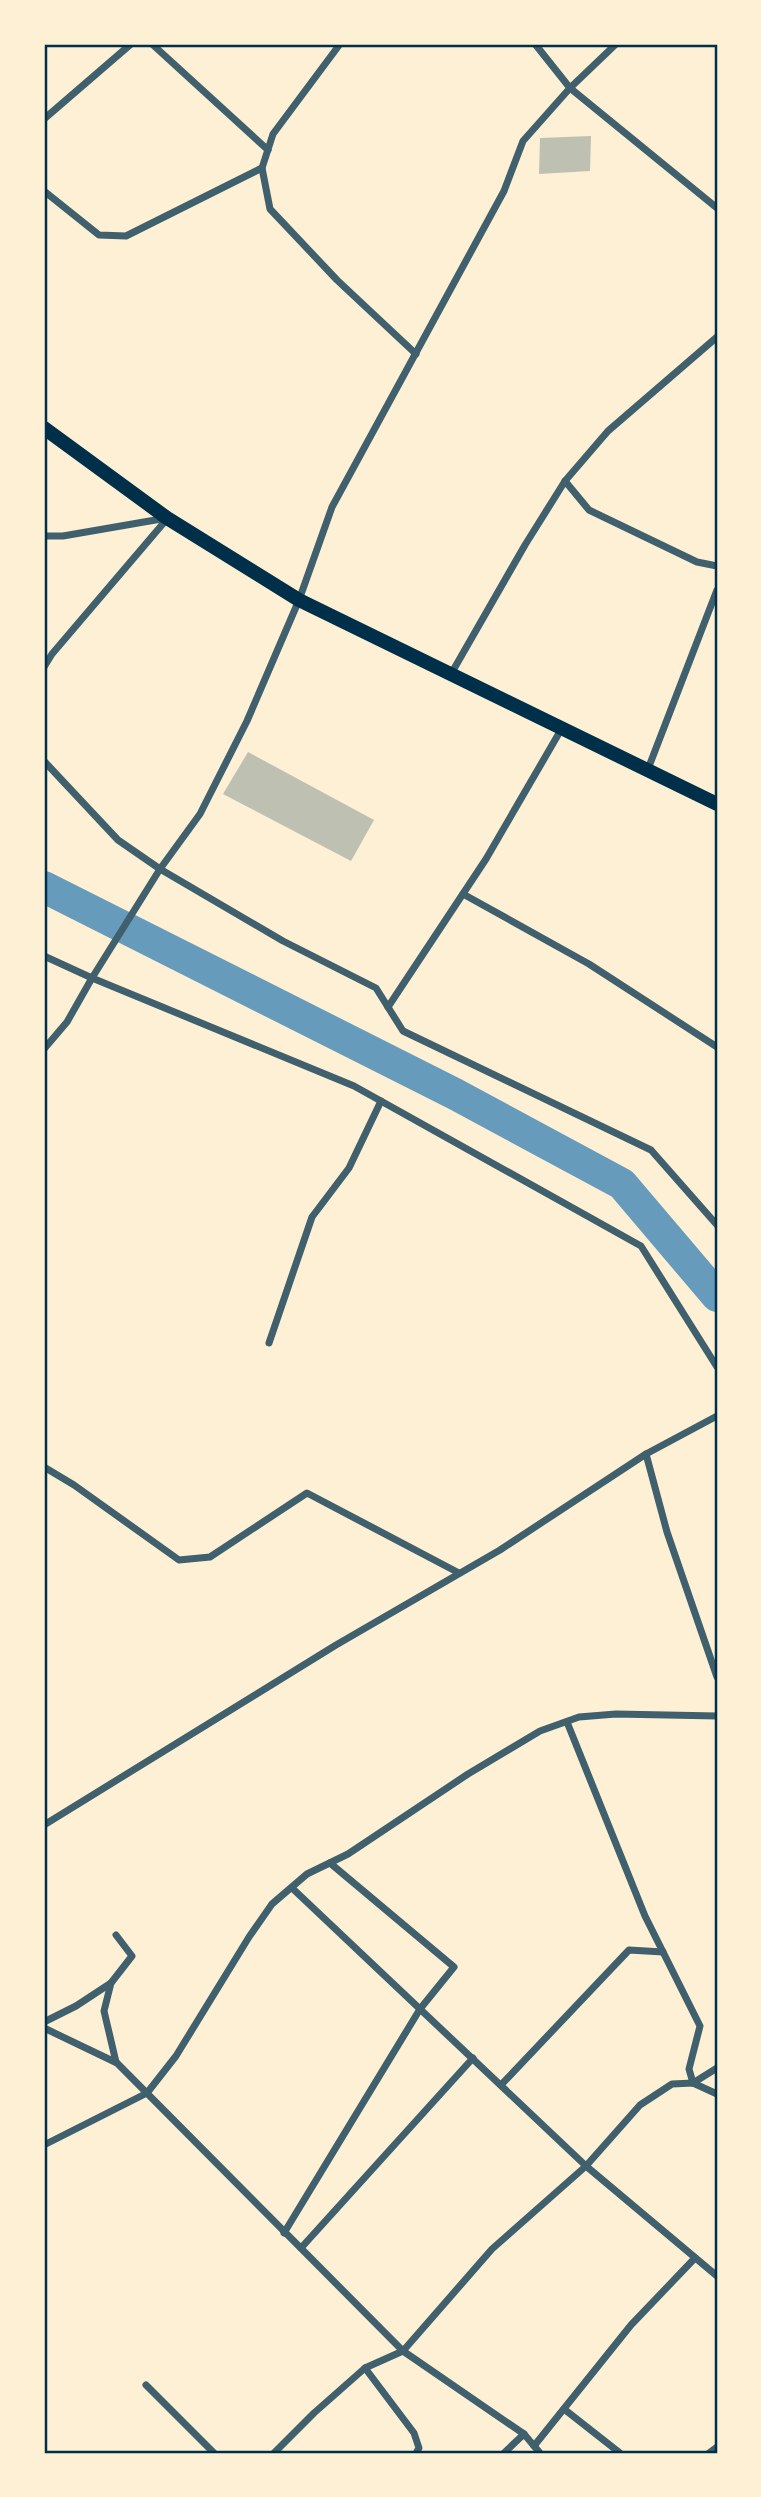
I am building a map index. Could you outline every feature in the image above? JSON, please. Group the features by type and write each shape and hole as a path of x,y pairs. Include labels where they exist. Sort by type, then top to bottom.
{"main road":[{"path":"44,428 167,518 299,600 717,804"}],"street":[{"path":"44,119 131,44"},
{"path":"152,44 268,150"},
{"path":"340,44 273,134 262,168 270,209 337,280 416,354"},
{"path":"535,44 570,88 717,208"},
{"path":"44,1049 67,1022 160,869 200,814 247,721 299,600 331,507 504,191 523,141 570,88 616,44"},
{"path":"44,191 99,235 126,236 262,168"},
{"path":"452,674 525,545 565,481 608,430 717,337"},
{"path":"565,481 589,510 697,562 717,566"},
{"path":"44,536 63,536 167,518"},
{"path":"44,667 52,654 167,518"},
{"path":"648,769 717,590"},
{"path":"388,1007 486,859 562,727"},
{"path":"44,761 118,840 160,869 283,941 376,988 403,1031 651,1150 717,1225"},
{"path":"463,894 589,964 717,1047"},
{"path":"44,956 354,1086 641,1246 717,1367"},
{"path":"269,1343 312,1217 349,1168 381,1101"},
{"path":"44,1825 336,1645 500,1550 646,1454 717,1416"},
{"path":"646,1454 667,1532 717,1677"},
{"path":"44,1467 74,1485 179,1560 210,1557 307,1493 459,1573"},
{"path":"44,2145 147,2093 176,2056 272,1904 307,1874 348,1854 468,1774 540,1731 579,1717 616,1714 717,1716"},
{"path":"567,1722 645,1916 700,2026 689,2068 694,2083"},
{"path":"284,2233 420,2009 454,1967 330,1863"},
{"path":"292,1888 586,2166 717,2276"},
{"path":"44,2022 76,2006 111,1983 132,1956 116,1935"},
{"path":"501,2085 629,1950 663,1951"},
{"path":"111,1983 104,2011 117,2063"},
{"path":"44,2028 117,2063 403,2351 524,2434 540,2453"},
{"path":"301,2248 473,2058"},
{"path":"694,2083 717,2068"},
{"path":"274,2453 365,2368 403,2351 492,2249 586,2166 640,2105 672,2084 694,2083 717,2094"},
{"path":"534,2446 631,2325 695,2258"},
{"path":"365,2368 414,2433 419,2448 416,2453"},
{"path":"146,2385 214,2453"},
{"path":"564,2409 620,2453"},
{"path":"504,2453 524,2434"},
{"path":"709,2453 717,2447"}],"building":[{"path":"591,136 590,171 539,174 540,138"},
{"path":"248,752 374,820 351,861 223,794"}],"waterway":[{"path":"44,887 455,1094 622,1184 717,1296"}]}
